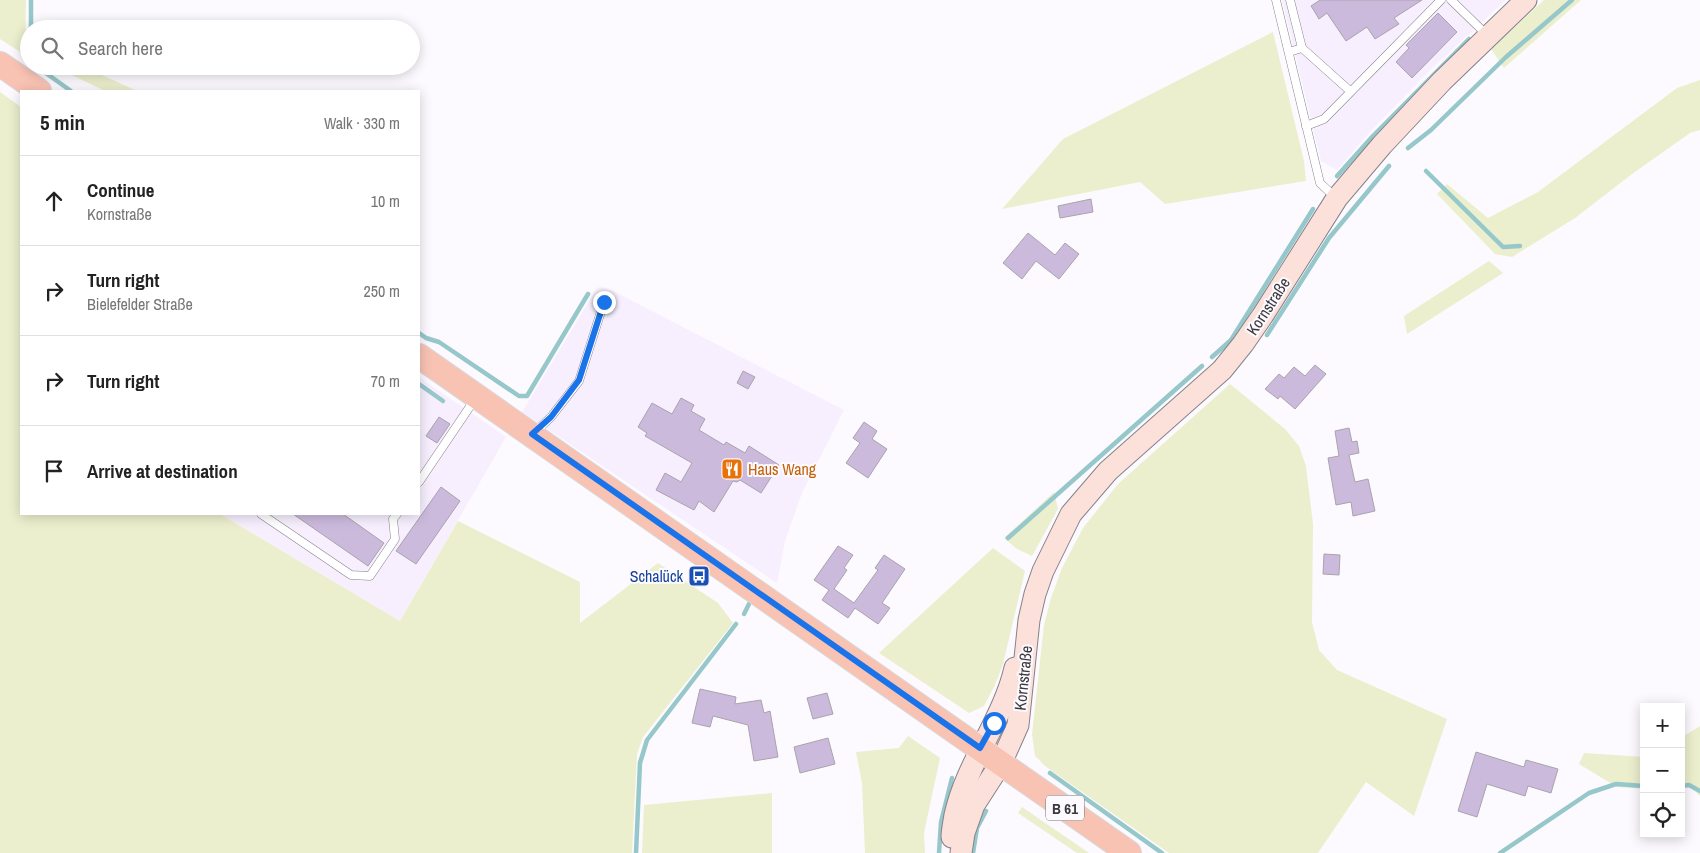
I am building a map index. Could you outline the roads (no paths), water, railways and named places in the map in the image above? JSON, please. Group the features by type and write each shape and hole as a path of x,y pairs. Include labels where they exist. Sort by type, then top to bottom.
{"main road":[{"path":"0,64 39,90"},
{"name":"B 61","path":"420,357 1129,853"}],"street":[{"name":"Kornstraße","path":"952,853 952,833 959,798 980,748 999,715 1013,677 1022,637 1045,573 1071,514 1108,471 1222,370 1243,344 1337,198 1382,144 1442,81 1526,0"},
{"name":"Kornstraße","path":"961,853 964,833 974,805 1002,763 1018,725 1029,620"}],"lane":[{"path":"1276,0 1320,183 1337,198"},
{"path":"1306,126 1324,119 1441,0"},
{"path":"1451,0 1488,36"},
{"path":"1293,1 1302,48 1350,91"},
{"path":"1289,52 1302,48"},
{"path":"532,434 551,417 579,380 604,302"},
{"path":"420,481 477,396"},
{"path":"262,515 351,575 370,576 395,539 395,516"}],"waterway":[{"path":"31,0 31,20"},
{"path":"1408,148 1431,130 1506,57 1572,0"},
{"path":"1337,176 1372,137 1469,39"},
{"path":"49,75 70,90"},
{"path":"1267,335 1329,238 1389,166"},
{"path":"1426,171 1503,247 1520,246"},
{"path":"1212,357 1231,340 1313,209"},
{"path":"420,334 426,338 439,342 519,396 527,396 588,294"},
{"path":"1008,538 1202,366"},
{"path":"420,385 443,401"},
{"path":"744,614 749,604"},
{"path":"636,853 640,763 647,740 736,624"},
{"path":"1050,773 1162,853"},
{"path":"939,853 941,822 952,778"},
{"path":"1500,853 1589,793 1616,784 1640,786"},
{"path":"1685,786 1689,785 1700,791"},
{"path":"973,853 977,828 986,811"}],"place":[{"name":"Haus Wang","path":"732,469"},
{"name":"Schalück","path":"699,576"}]}
